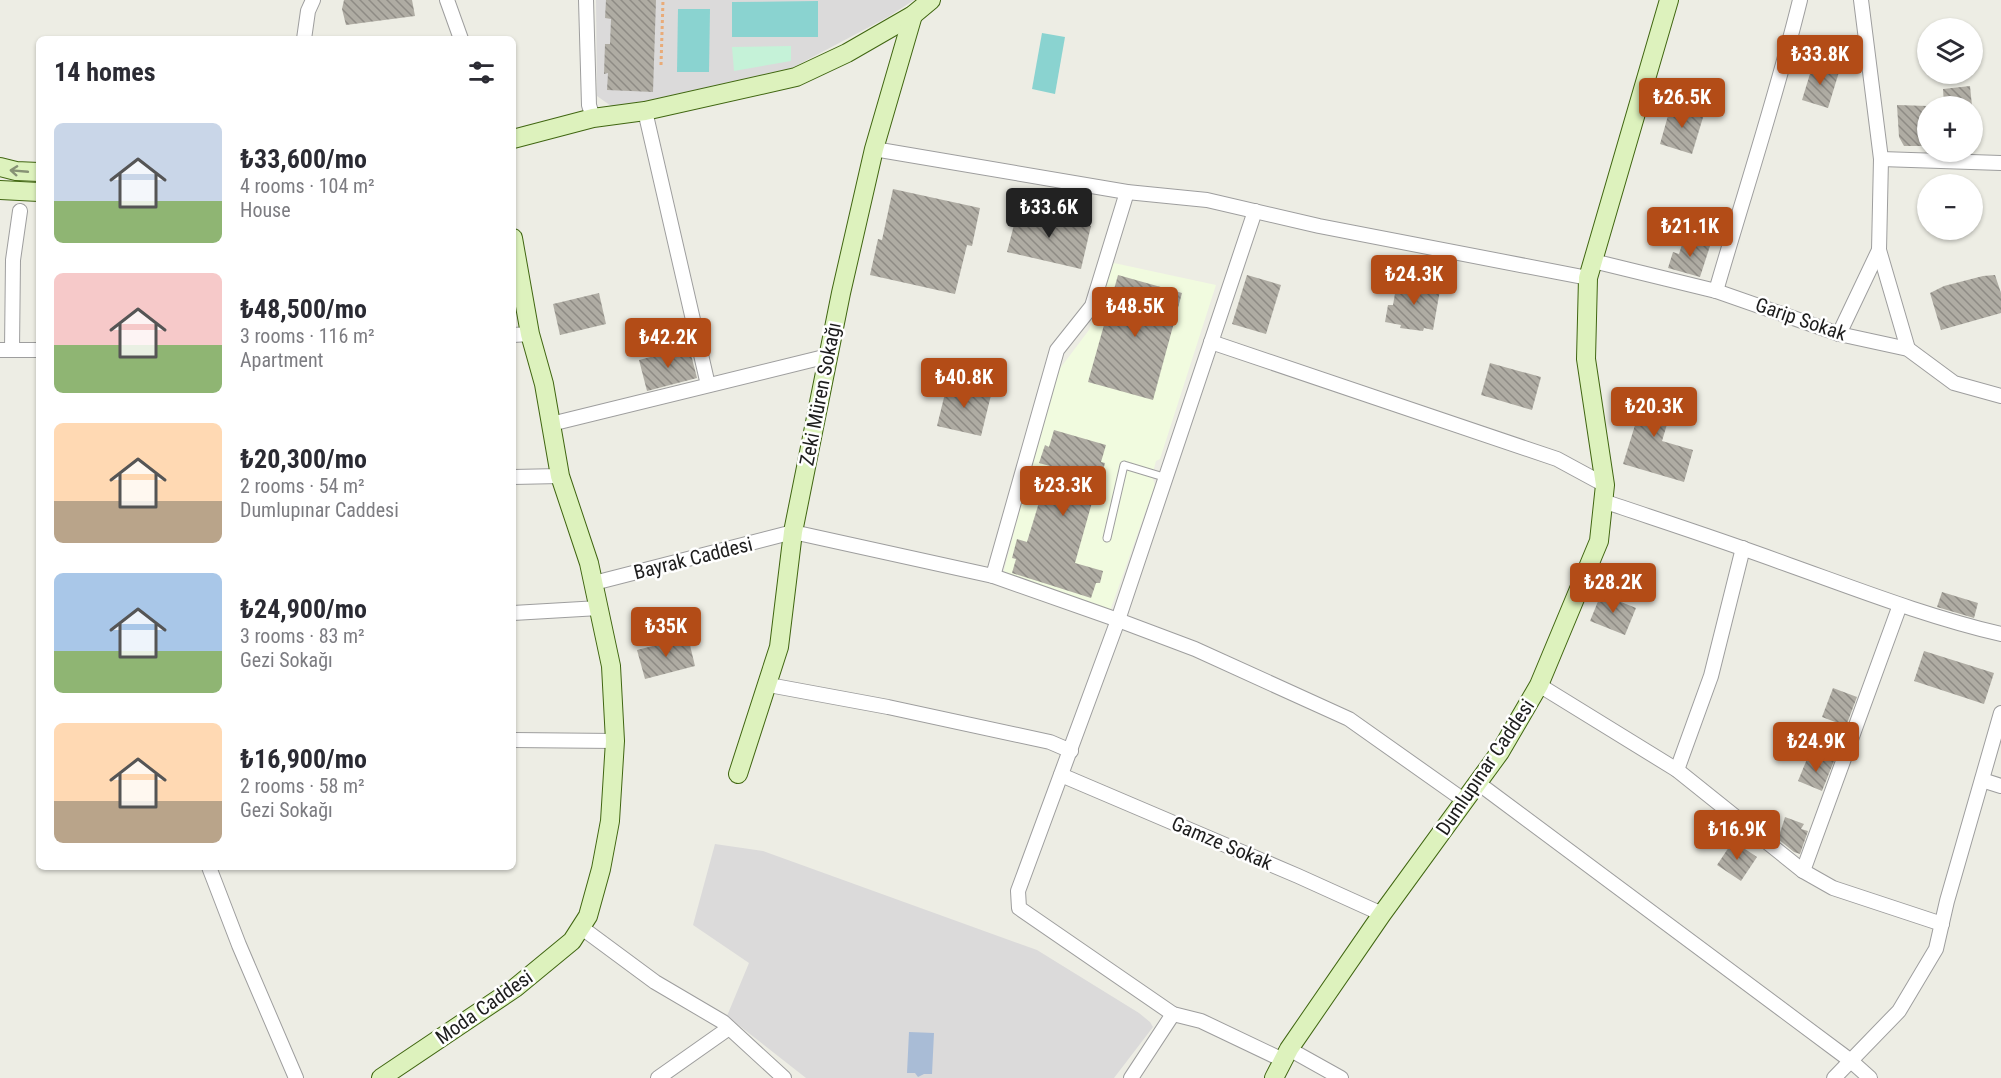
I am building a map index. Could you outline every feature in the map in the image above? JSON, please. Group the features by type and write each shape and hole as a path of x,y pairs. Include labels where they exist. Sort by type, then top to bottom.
{"street":[{"path":"304,36 308,11 313,0"},
{"path":"447,0 460,36"},
{"path":"586,0 589,105 593,118"},
{"path":"516,138 593,118 645,111 796,77 847,53 913,15 932,0"},
{"name":"Dumlupınar Caddesi","path":"1274,1078 1286,1055 1382,914 1500,752 1539,686 1599,541 1604,493 1586,359 1588,278 1670,0"},
{"path":"1716,291 1785,61 1800,0"},
{"path":"1861,0 1881,159 1879,250 1908,349"},
{"name":"Zeki Müren Sokağı","path":"738,774 769,685 779,647 793,532 828,356 874,149 913,15"},
{"path":"645,111 708,385"},
{"path":"874,149 1127,192 1207,200 1330,228 1588,278"},
{"path":"1881,159 2001,163"},
{"path":"0,167 16,171 36,172"},
{"path":"0,190 36,192"},
{"path":"993,576 1057,351 1092,306 1127,192"},
{"path":"20,211 13,260 6,350 36,350"},
{"path":"1255,211 1118,620 1018,891 1019,908 1173,1014 1201,1021 1341,1078"},
{"path":"1839,334 1879,250"},
{"name":"Garip Sokak","path":"1593,261 1716,291 1839,334 1908,349 1954,383 2001,396"},
{"path":"516,274 521,334 544,384 560,476 594,583 611,666 615,741 610,821 601,869 588,916 582,928 655,982 723,1022 784,1078"},
{"path":"1211,342 1557,459 1604,493 1743,548 1900,605 1959,624 2001,634"},
{"path":"551,424 828,356"},
{"path":"516,477 560,476"},
{"path":"793,532 993,576 1118,620 1226,663 1349,719 1465,801"},
{"name":"Bayrak Caddesi","path":"594,583 793,532"},
{"path":"1677,770 1711,676 1743,548"},
{"path":"1803,871 1900,605"},
{"path":"516,613 599,608"},
{"path":"769,685 888,707 1038,739 1071,751"},
{"path":"1539,686 1677,770 1803,871 1833,888 1942,924"},
{"path":"1834,1078 1899,1011 1936,949 2001,713"},
{"path":"516,740 615,741"},
{"name":"Gamze Sokak","path":"1061,775 1382,914"},
{"path":"1982,780 2001,786"},
{"path":"1478,783 1851,1061 1870,1078"},
{"path":"210,870 239,945 296,1078"},
{"name":"Moda Caddesi","path":"381,1078 515,988 572,941 582,928"},
{"path":"1131,1078 1173,1014"},
{"path":"658,1078 729,1028"}],"lane":[{"path":"1107,538 1124,465 1167,478"}],"path":[{"path":"661,64 663,0"}],"shaded area":[{"path":"596,0 914,0 888,17 792,68 614,108 597,96"},
{"path":"818,1 818,37 732,37 732,2"},
{"path":"678,9 710,9 709,72 677,72"},
{"path":"1042,33 1065,37 1055,94 1032,89"},
{"path":"791,46 791,61 734,71 732,47"},
{"path":"1114,263 1216,285 1160,459 1156,461 1152,476 1155,485 1110,611 1002,578 1055,375 1089,330 1109,268"},
{"path":"715,844 763,851 1037,950 1139,1013 1153,1027 1114,1078 806,1078 727,1016 749,963 693,925"},
{"path":"909,1032 934,1033 932,1074 918,1077 915,1073 907,1073"}],"building":[{"path":"344,0 412,0 415,16 346,25 342,9"},
{"path":"606,0 656,0 653,92 607,90 608,73 604,74 605,44 610,44 611,19 605,18"},
{"path":"1813,64 1839,72 1828,108 1802,100"},
{"path":"1970,86 1971,96 1943,96 1943,89"},
{"path":"1671,105 1704,114 1692,154 1660,144"},
{"path":"1897,105 1917,106 1917,146 1904,146 1899,137"},
{"path":"893,189 980,208 972,246 967,245 955,294 870,275 878,239 882,240"},
{"path":"1018,209 1091,226 1081,269 1007,252"},
{"path":"1684,238 1710,246 1700,277 1668,268 1673,252 1679,254"},
{"path":"1118,275 1182,293 1153,400 1088,382"},
{"path":"1247,275 1281,285 1266,334 1232,324"},
{"path":"1995,275 2001,293 2001,313 1941,330 1930,293 1944,286"},
{"path":"1408,280 1438,285 1437,290 1440,290 1433,330 1400,328 1401,325 1385,322 1388,305 1393,305 1397,282 1407,284"},
{"path":"599,293 606,324 560,335 553,304"},
{"path":"689,347 697,378 647,391 639,360"},
{"path":"1490,363 1541,377 1532,410 1481,395"},
{"path":"948,381 992,391 981,436 937,426"},
{"path":"1631,389 1674,401 1662,441 1693,450 1684,482 1623,464 1636,422 1623,418"},
{"path":"1054,430 1106,445 1101,462 1105,463 1075,563 1103,571 1100,583 1096,583 1091,598 1012,573 1016,559 1012,558 1017,539 1027,542 1050,466 1039,463 1045,445 1049,447"},
{"path":"1942,592 1978,603 1974,618 1937,607"},
{"path":"1601,594 1636,608 1625,635 1590,621"},
{"path":"688,637 695,666 645,679 637,650"},
{"path":"1924,651 1994,673 1984,704 1914,681"},
{"path":"1833,688 1857,697 1846,726 1822,717"},
{"path":"1824,757 1834,761 1822,791 1798,781 1807,759 1821,764"},
{"path":"1785,817 1804,824 1801,829 1808,831 1800,854 1778,839"},
{"path":"1733,841 1757,857 1741,881 1717,865"}]}
